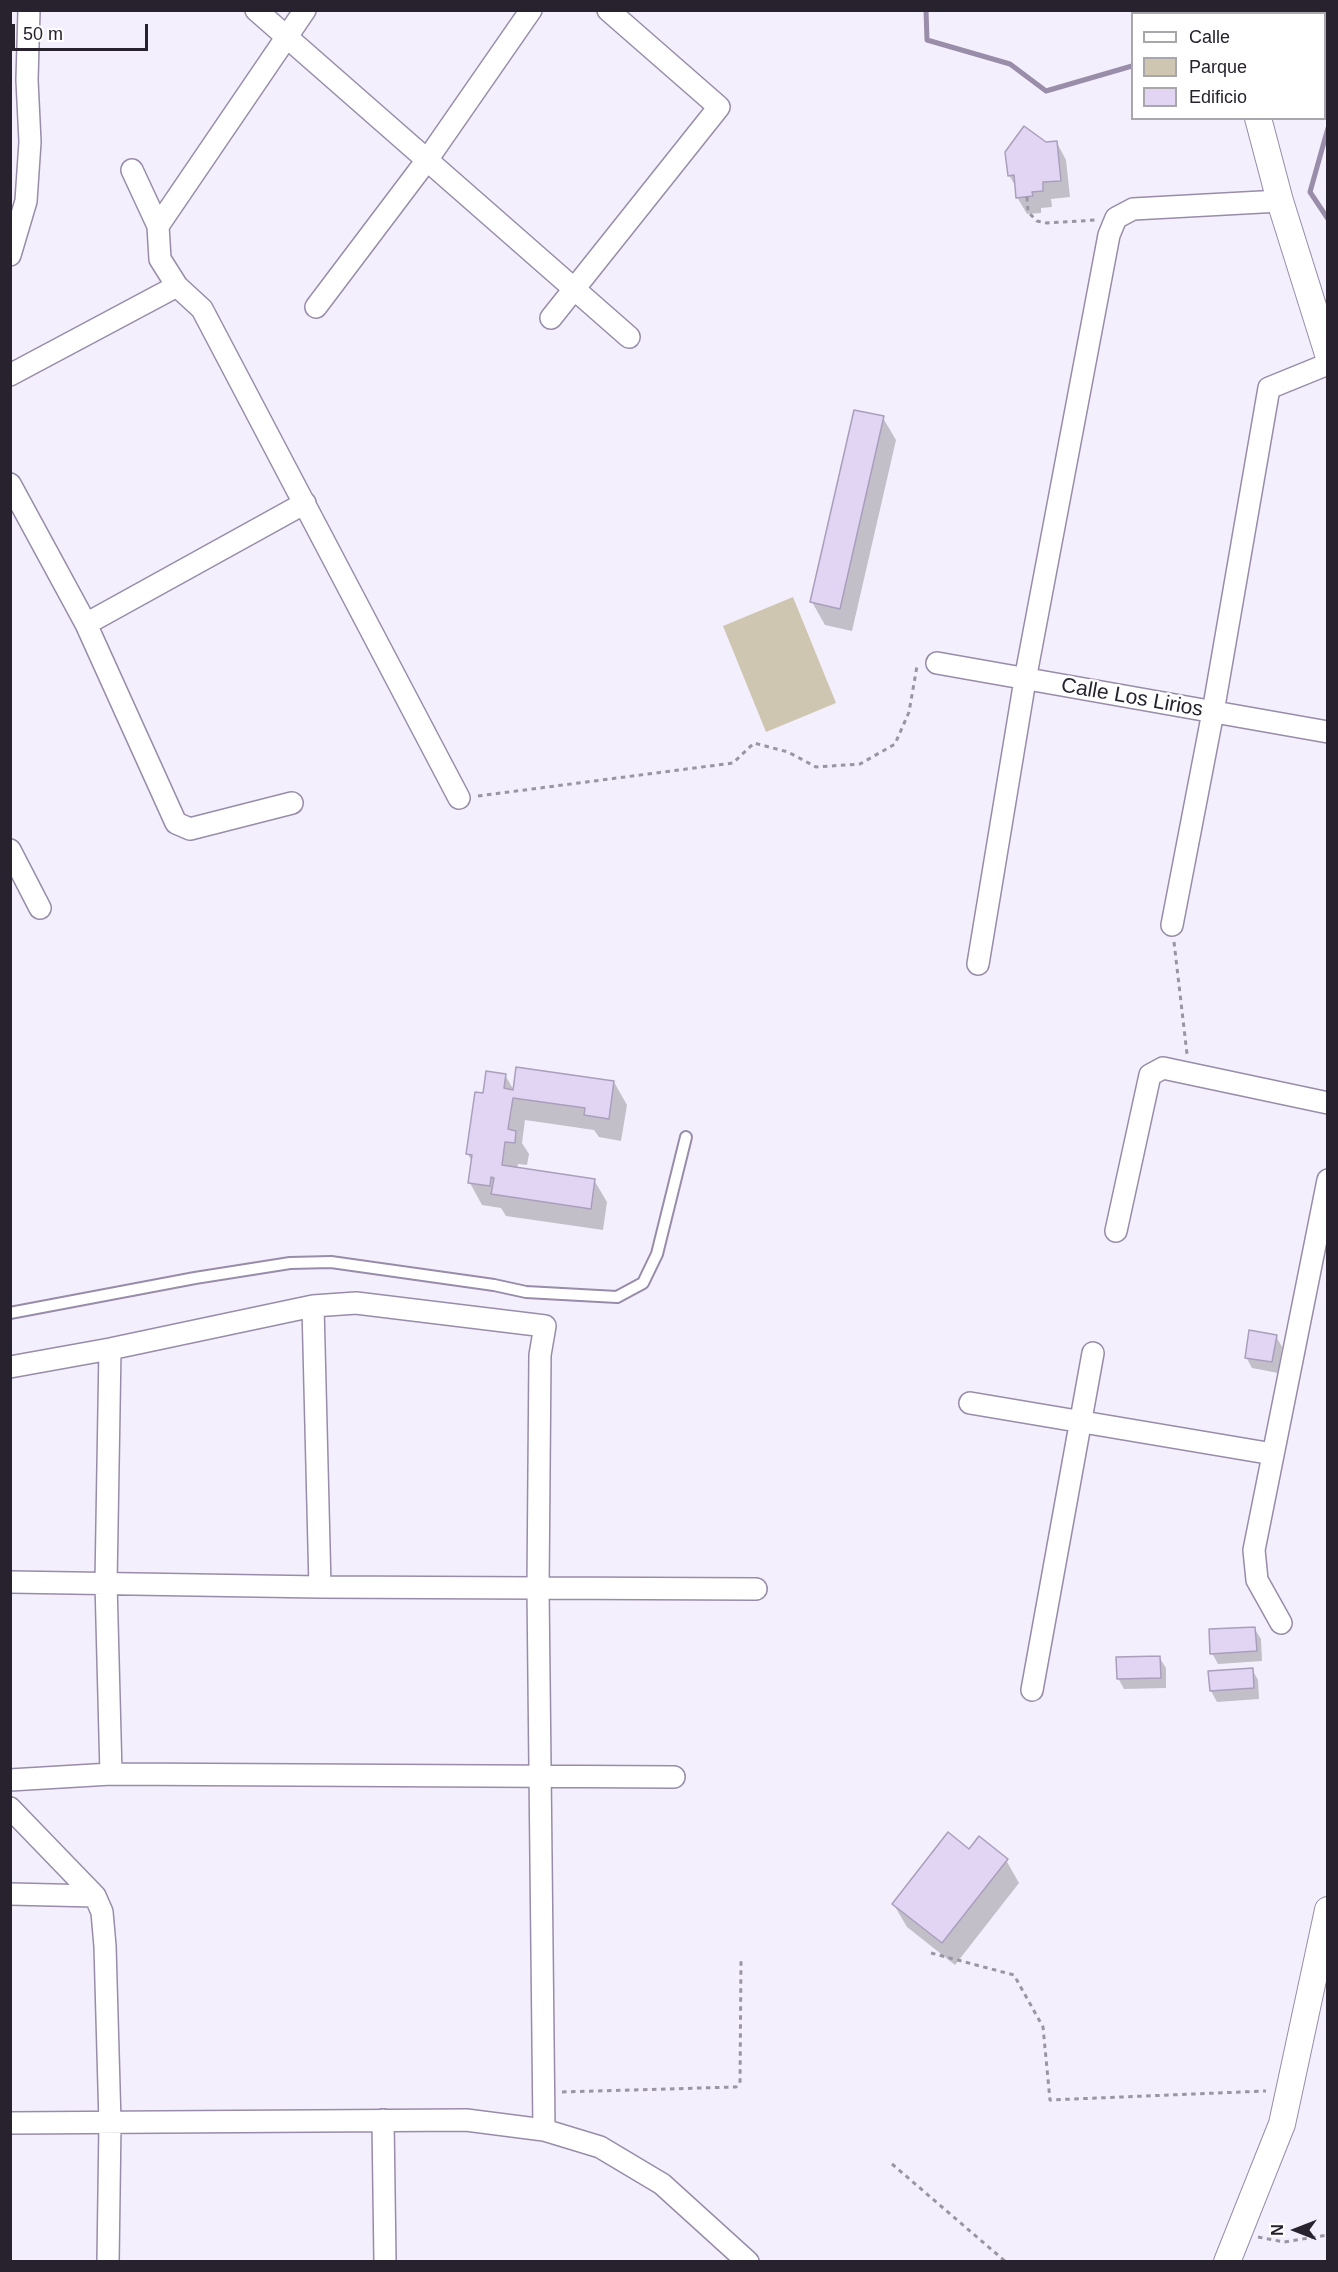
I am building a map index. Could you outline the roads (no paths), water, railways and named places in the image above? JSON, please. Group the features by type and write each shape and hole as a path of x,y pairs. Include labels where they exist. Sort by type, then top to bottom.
{"street":[{"path":"10,255 26,201 27,190 30,142 27,80 29,10"},
{"path":"256,10 629,337"},
{"path":"158,226 305,10"},
{"path":"316,307 427,160 531,10"},
{"path":"551,318 719,107 608,10"},
{"path":"1259,120 1280,201 1328,354"},
{"path":"132,170 158,226 160,260 177,286 202,309 459,798"},
{"path":"978,964 1025,680 1108,235 1116,218 1133,208 1280,201"},
{"path":"10,375 177,286"},
{"path":"1172,925 1214,712 1269,388 1328,364"},
{"path":"10,484 86,624 176,823 190,829 292,803"},
{"path":"86,624 305,503"},
{"name":"Calle Los Lirios","path":"937,663 1328,732"},
{"path":"10,850 40,908"},
{"path":"1116,1231 1150,1075 1163,1068 1328,1102"},
{"path":"1281,1623 1257,1580 1254,1550 1328,1180"},
{"path":"10,1367 110,1349 313,1306 356,1303 545,1326 540,1356 538,1588 544,2130"},
{"path":"313,1306 320,1587"},
{"path":"110,1349 106,1583 111,1774"},
{"path":"1032,1690 1093,1353"},
{"path":"970,1403 1273,1454"},
{"path":"10,1582 320,1587 756,1589"},
{"path":"10,1780 111,1774 674,1777"},
{"path":"10,1808 95,1896 102,1912 110,2123 108,2262"},
{"path":"10,1894 95,1896"},
{"path":"1227,2262 1282,2124 1328,1910"},
{"path":"383,2120 385,2262"},
{"path":"10,2123 466,2120 544,2130 600,2147 662,2184 748,2262"}],"lane":[{"path":"10,1312 290,1263 331,1262 494,1285 526,1292 618,1297 642,1283 657,1254 686,1137"}],"waterway":[{"path":"926,10 927,40 1010,64 1046,91 1131,66"},
{"path":"1328,128 1310,192 1328,219"}]}
